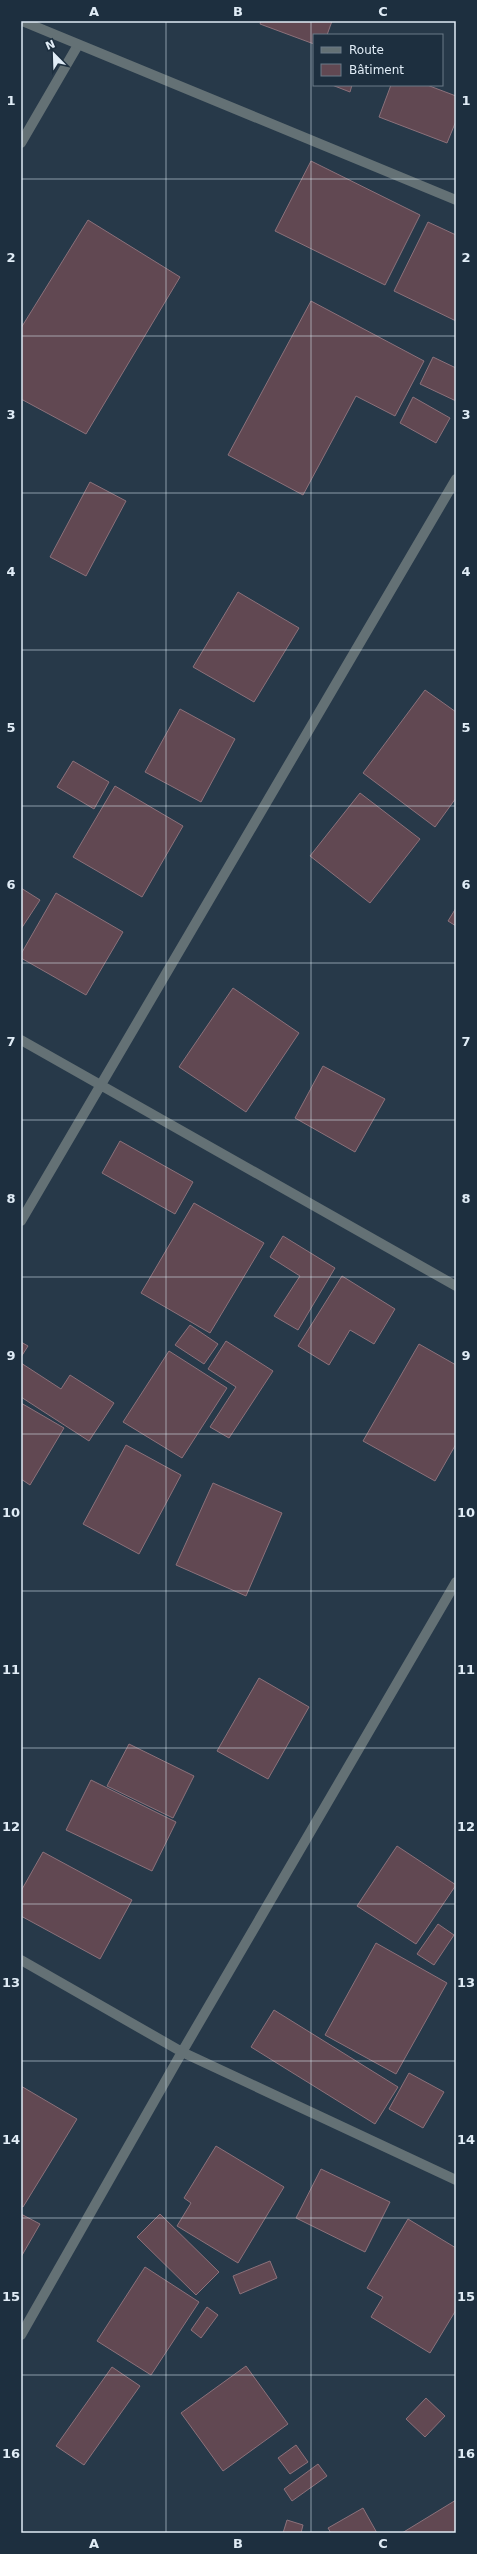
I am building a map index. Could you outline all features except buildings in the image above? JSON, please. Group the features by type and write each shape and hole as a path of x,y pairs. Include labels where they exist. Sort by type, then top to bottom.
{"street":[{"path":"22,21 456,200"},
{"path":"21,143 78,45"},
{"path":"21,1221 456,480"},
{"path":"21,1040 456,1286"},
{"path":"21,2335 182,2052 456,1582"},
{"path":"21,1960 182,2052 456,2180"}]}
